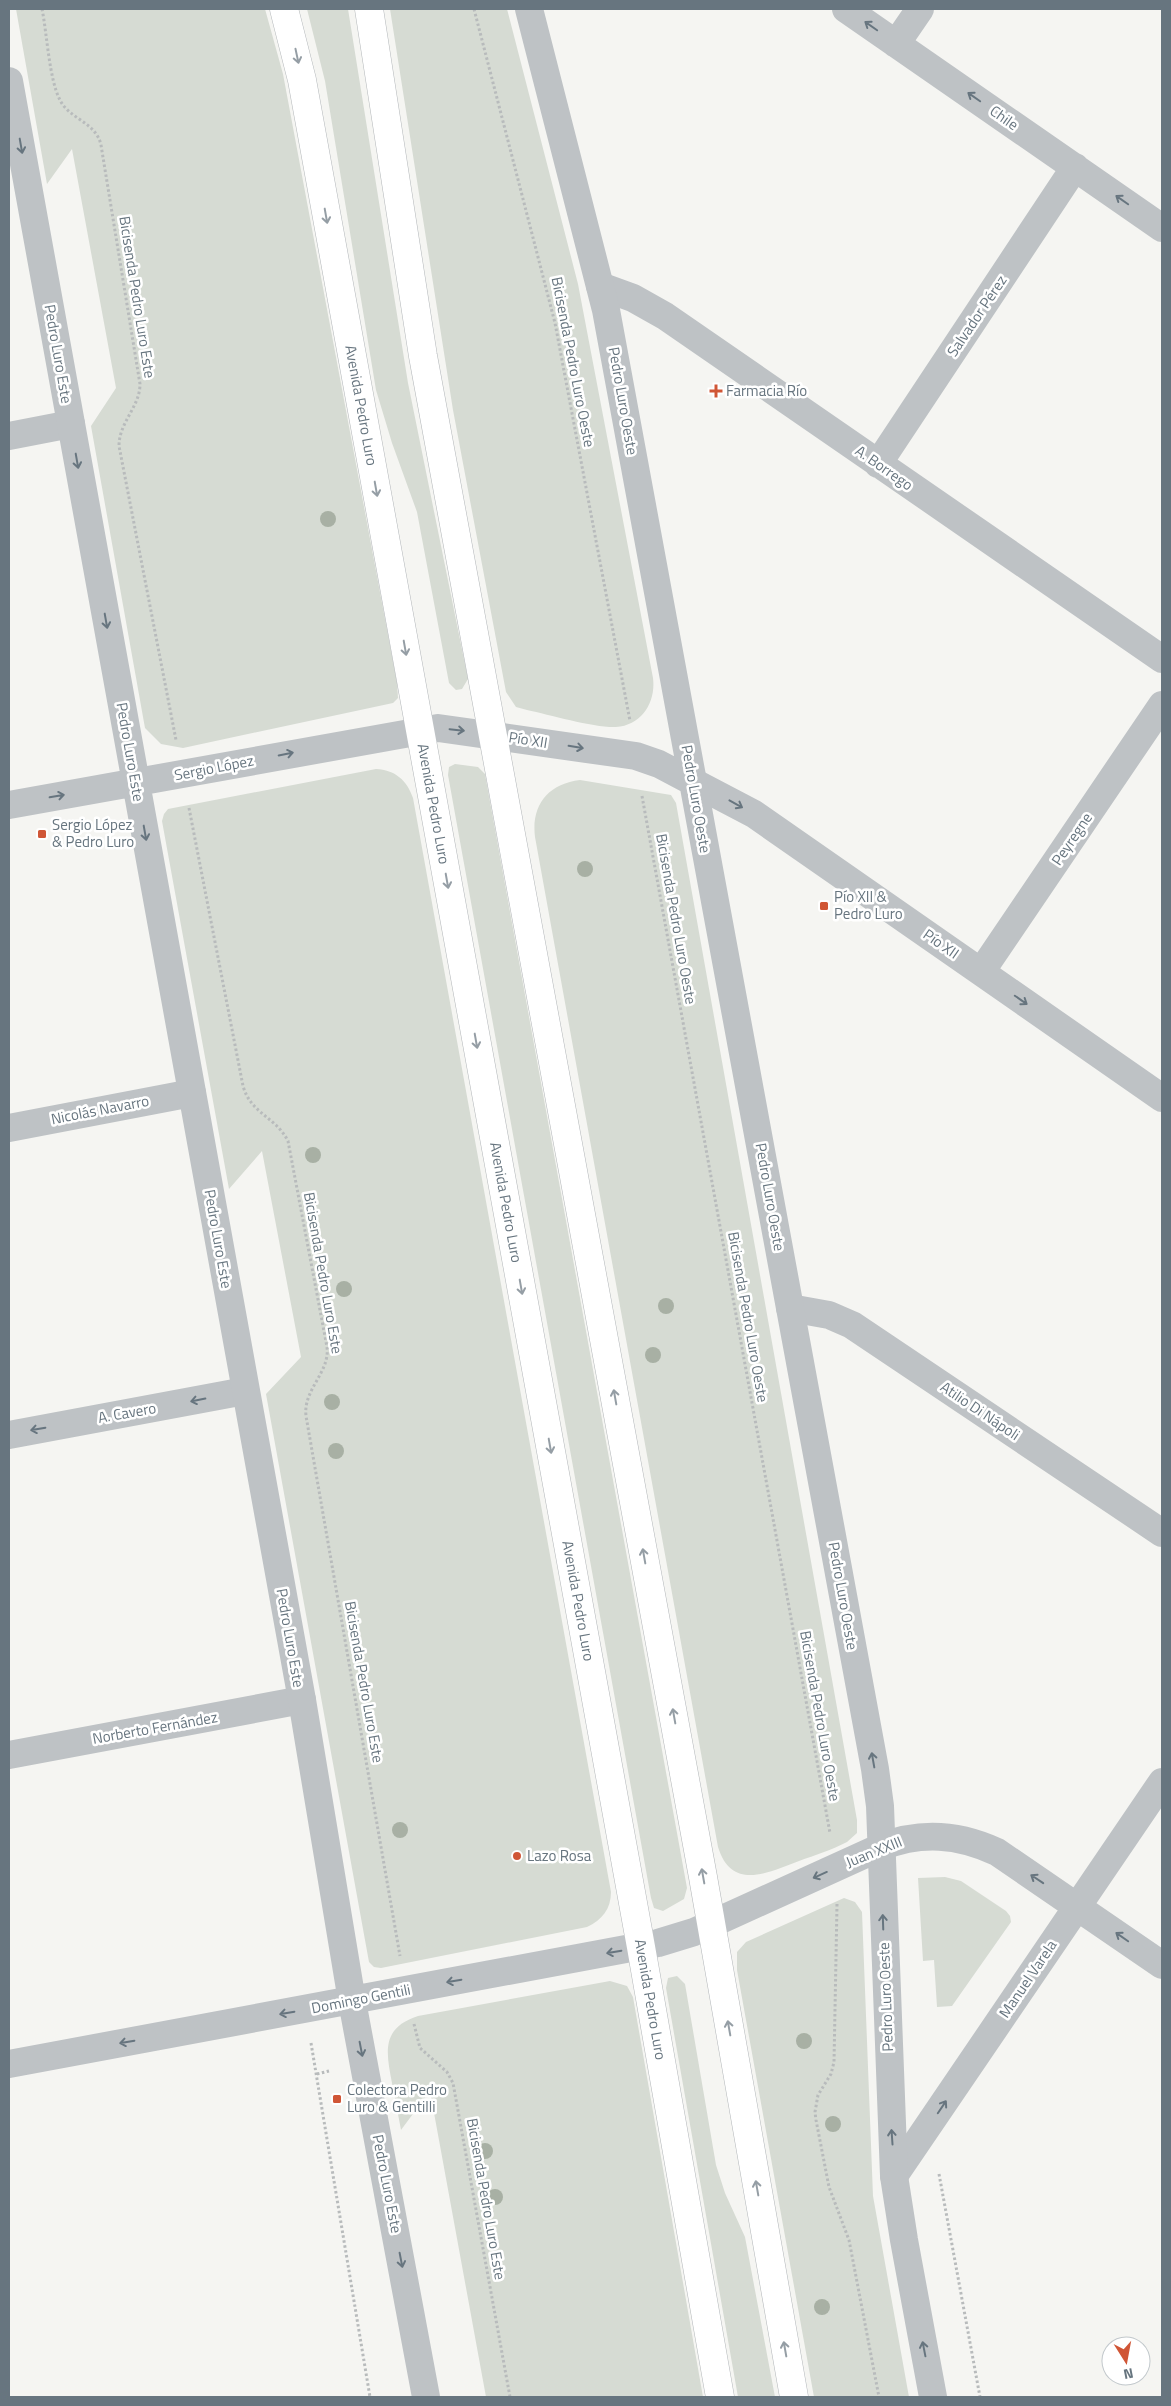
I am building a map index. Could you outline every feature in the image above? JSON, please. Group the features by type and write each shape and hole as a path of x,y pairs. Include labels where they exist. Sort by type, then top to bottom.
{"main road":[{"name":"Avenida Pedro Luro","path":"284,9 302,80 641,1947 720,2397"},
{"path":"369,9 423,356 711,1924 794,2397"}],"street":[{"name":"Pedro Luro Oeste","path":"529,9 600,286 680,708 875,1769 880,1806 894,2176 933,2397"},
{"name":"Chile","path":"846,9 1162,228"},
{"path":"896,44 920,9"},
{"name":"Pedro Luro Este","path":"9,81 302,1700 352,2001 426,2397"},
{"name":"Salvador Pérez","path":"878,464 1076,168"},
{"name":"A. Borrego","path":"600,286 633,298 664,316 1162,659"},
{"path":"9,436 71,424"},
{"name":"Peyregne","path":"981,972 1162,706"},
{"path":"636,756 651,752 666,742 677,725 680,708"},
{"name":"Pío XII","path":"420,729 438,728 494,735 636,756 659,764 754,814 1162,1098"},
{"name":"Sergio López","path":"9,805 420,729"},
{"name":"Nicolás Navarro","path":"9,1128 192,1093"},
{"name":"Atilio Di Nápoli","path":"790,1308 829,1315 845,1321 1162,1533"},
{"name":"A. Cavero","path":"9,1435 245,1391"},
{"name":"Norberto Fernández","path":"9,1755 302,1700"},
{"name":"Manuel Varela","path":"894,2176 1162,1782"},
{"name":"Juan XXIII","path":"711,1924 881,1847 909,1838 924,1836 969,1841 997,1852 1162,1965"},
{"name":"Domingo Gentili","path":"9,2064 641,1947 676,1938 711,1924"}],"path":[{"name":"Bicisenda Pedro Luro Este","path":"42,9 56,88 61,102 94,130 101,145 140,384 138,400 122,428 119,446 178,748"},
{"name":"Bicisenda Pedro Luro Oeste","path":"474,9 552,310 631,724"},
{"name":"Bicisenda Pedro Luro Oeste","path":"641,790 831,1839"},
{"name":"Bicisenda Pedro Luro Este","path":"189,805 243,1086 252,1107 281,1130 288,1141 327,1347 325,1366 306,1402 306,1416 402,1964"},
{"path":"838,1900 835,2057 831,2074 818,2095 815,2112 829,2187 849,2240 879,2397"},
{"path":"304,2009 317,2074 370,2397"},
{"name":"Bicisenda Pedro Luro Este","path":"412,2018 420,2048 448,2072 453,2083 510,2397"},
{"path":"930,2125 980,2397"}],"shaded area":[{"path":"16,9 265,9 283,74 397,683 398,698 393,703 183,748 161,744 145,728 91,426 116,388 72,149 47,184"},
{"path":"307,9 348,9 408,383 468,679 462,689 456,690 449,683 417,512 392,443 376,390 325,81"},
{"path":"390,9 507,9 578,284 653,678 652,696 645,711 633,722 625,725 607,727 572,721 516,707 506,692 453,410"},
{"path":"455,764 478,767 485,774 687,1888 684,1899 663,1911 654,1908 651,1898 448,775 449,767"},
{"path":"376,769 389,771 399,777 404,781 413,798 611,1892 611,1898 605,1913 587,1927 381,1968 374,1967 369,1962 266,1394 301,1357 262,1151 229,1189 162,821 168,809"},
{"path":"580,780 671,795 676,803 857,1820 857,1833 847,1842 776,1870 752,1875 732,1870 724,1861 718,1847 535,837 536,815 544,798 559,786"},
{"path":"945,1877 961,1881 1006,1911 1010,1916 1011,1922 952,2006 937,2007 934,1960 923,1961 918,1878"},
{"path":"844,1898 855,1902 862,1912 873,2196 909,2397 814,2397 737,1970 737,1952 746,1942"},
{"path":"677,1976 685,1984 716,2165 725,2193 745,2237 775,2397 738,2397 666,1988 668,1978"},
{"path":"610,1981 627,1986 633,1997 703,2397 486,2397 430,2091 401,2130 388,2061 389,2042 397,2027 418,2016"}],"place":[{"name":"Farmacia Río","path":"716,391"},
{"name":"Sergio López & Pedro Luro","path":"42,834"},
{"name":"Pío XII & Pedro Luro","path":"824,906"},
{"name":"Lazo Rosa","path":"517,1856"},
{"name":"Colectora Pedro Luro & Gentilli","path":"337,2099"}]}
